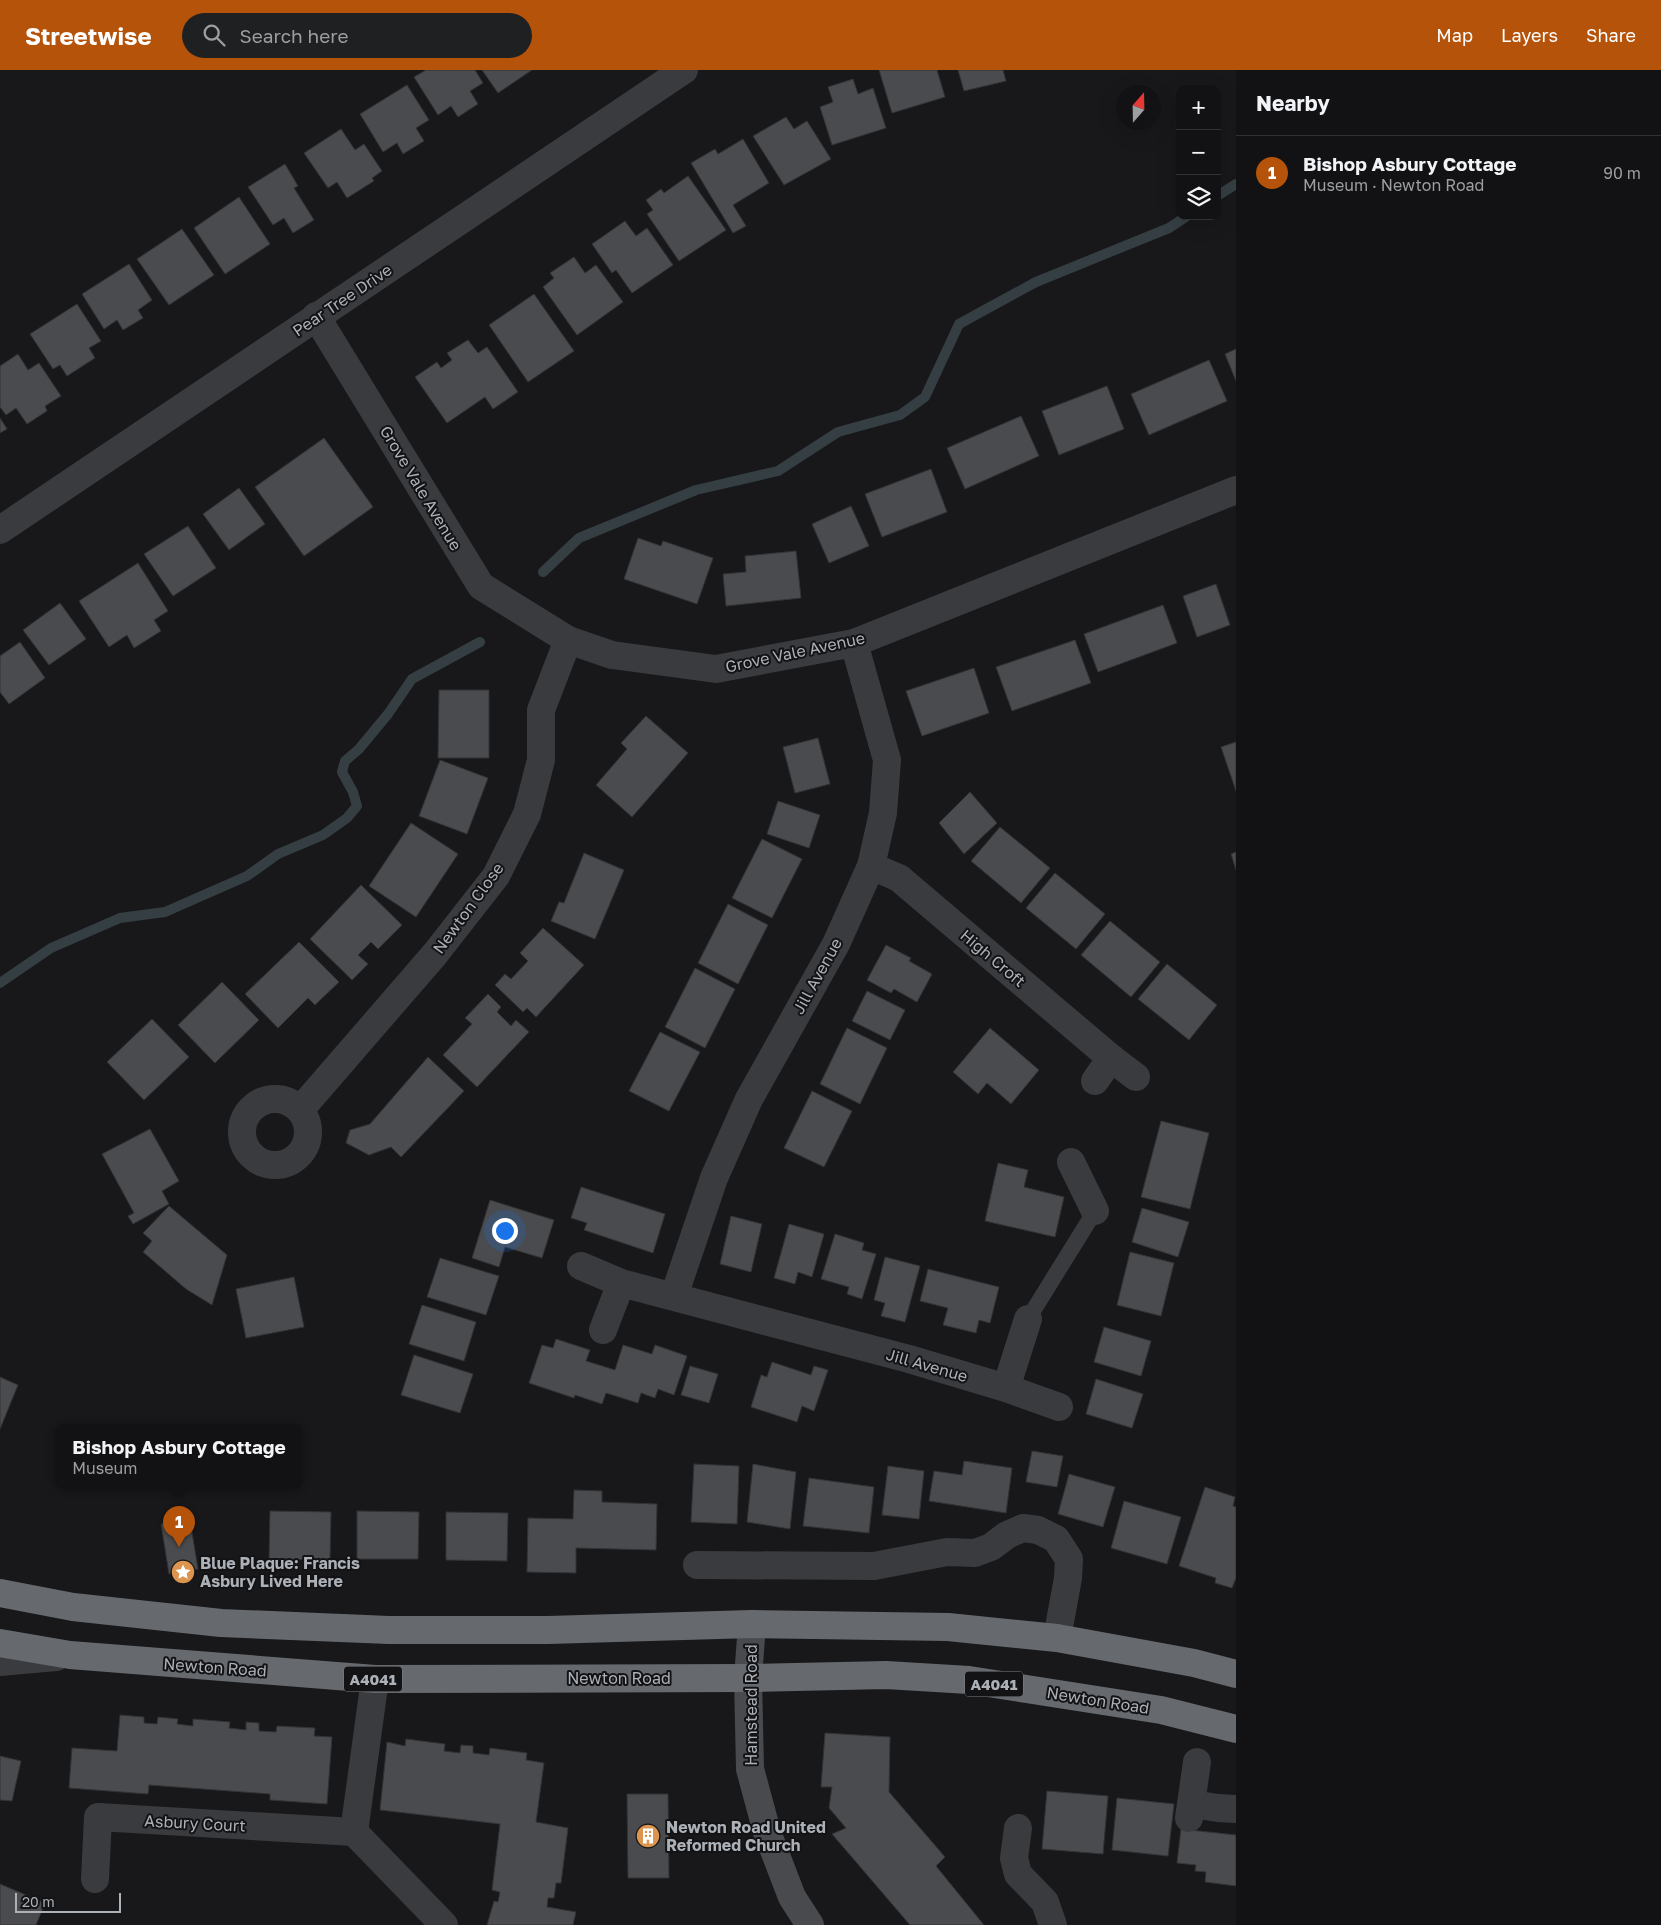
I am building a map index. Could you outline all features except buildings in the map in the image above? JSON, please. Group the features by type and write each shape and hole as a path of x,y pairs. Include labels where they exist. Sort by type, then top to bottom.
{"highway":[{"path":"0,1593 73,1607 241,1624 389,1630 548,1630 752,1624 948,1627 1057,1638 1194,1663 1236,1674"},
{"name":"Newton Road","path":"0,1643 70,1655 375,1679 748,1678 886,1675 969,1680 1161,1710 1236,1729"}],"main road":[{"name":"Hamstead Road","path":"752,1624 748,1678 750,1769 770,1842 792,1896 810,1925"}],"street":[{"name":"Pear Tree Drive","path":"0,530 684,70"},
{"name":"Grove Vale Avenue","path":"316,316 482,586 568,640 612,655 716,669 854,643 1236,490"},
{"name":"Newton Close","path":"300,1110 435,954 496,876 527,814 540,760 541,710 568,640"},
{"name":"Jill Avenue","path":"674,1296 714,1178 749,1099 836,944 871,866 884,813 888,760 854,643"},
{"name":"High Croft","path":"871,866 899,878 1111,1058 1136,1077"},
{"path":"1095,1081 1111,1058"},
{"path":"1071,1162 1095,1211"},
{"name":"Jill Avenue","path":"581,1266 621,1283 908,1359 1006,1388 1060,1408"},
{"path":"603,1330 621,1283"},
{"path":"1006,1388 1028,1319"},
{"path":"697,1565 874,1566 947,1552 976,1553 991,1547 1007,1535 1022,1528 1038,1530 1056,1539 1069,1559 1068,1578 1057,1638"},
{"path":"0,1662 70,1655"},
{"path":"375,1679 354,1832 444,1925"},
{"path":"1197,1762 1191,1811 1218,1808 1236,1809"},
{"name":"Asbury Court","path":"95,1879 98,1817 354,1832"},
{"path":"1018,1828 1014,1858 1018,1874 1045,1902 1053,1925"}],"lane":[{"path":"1028,1319 1095,1211"}],"waterway":[{"path":"1221,193 1236,184"},
{"path":"543,572 579,538 696,490 778,471 838,432 900,415 925,397 959,324 1036,282 1169,228 1181,220"},
{"path":"0,983 51,948 120,918 165,912 247,876 278,854 323,835 347,818 357,806 353,792 342,772 345,761 359,749 388,714 412,679 480,642"}],"place":[{"name":"Bishop Asbury Cottage","path":"179,1547"},
{"name":"Blue Plaque: Francis Asbury Lived Here","path":"183,1572"},
{"name":"Newton Road United Reformed Church","path":"648,1836"}]}
